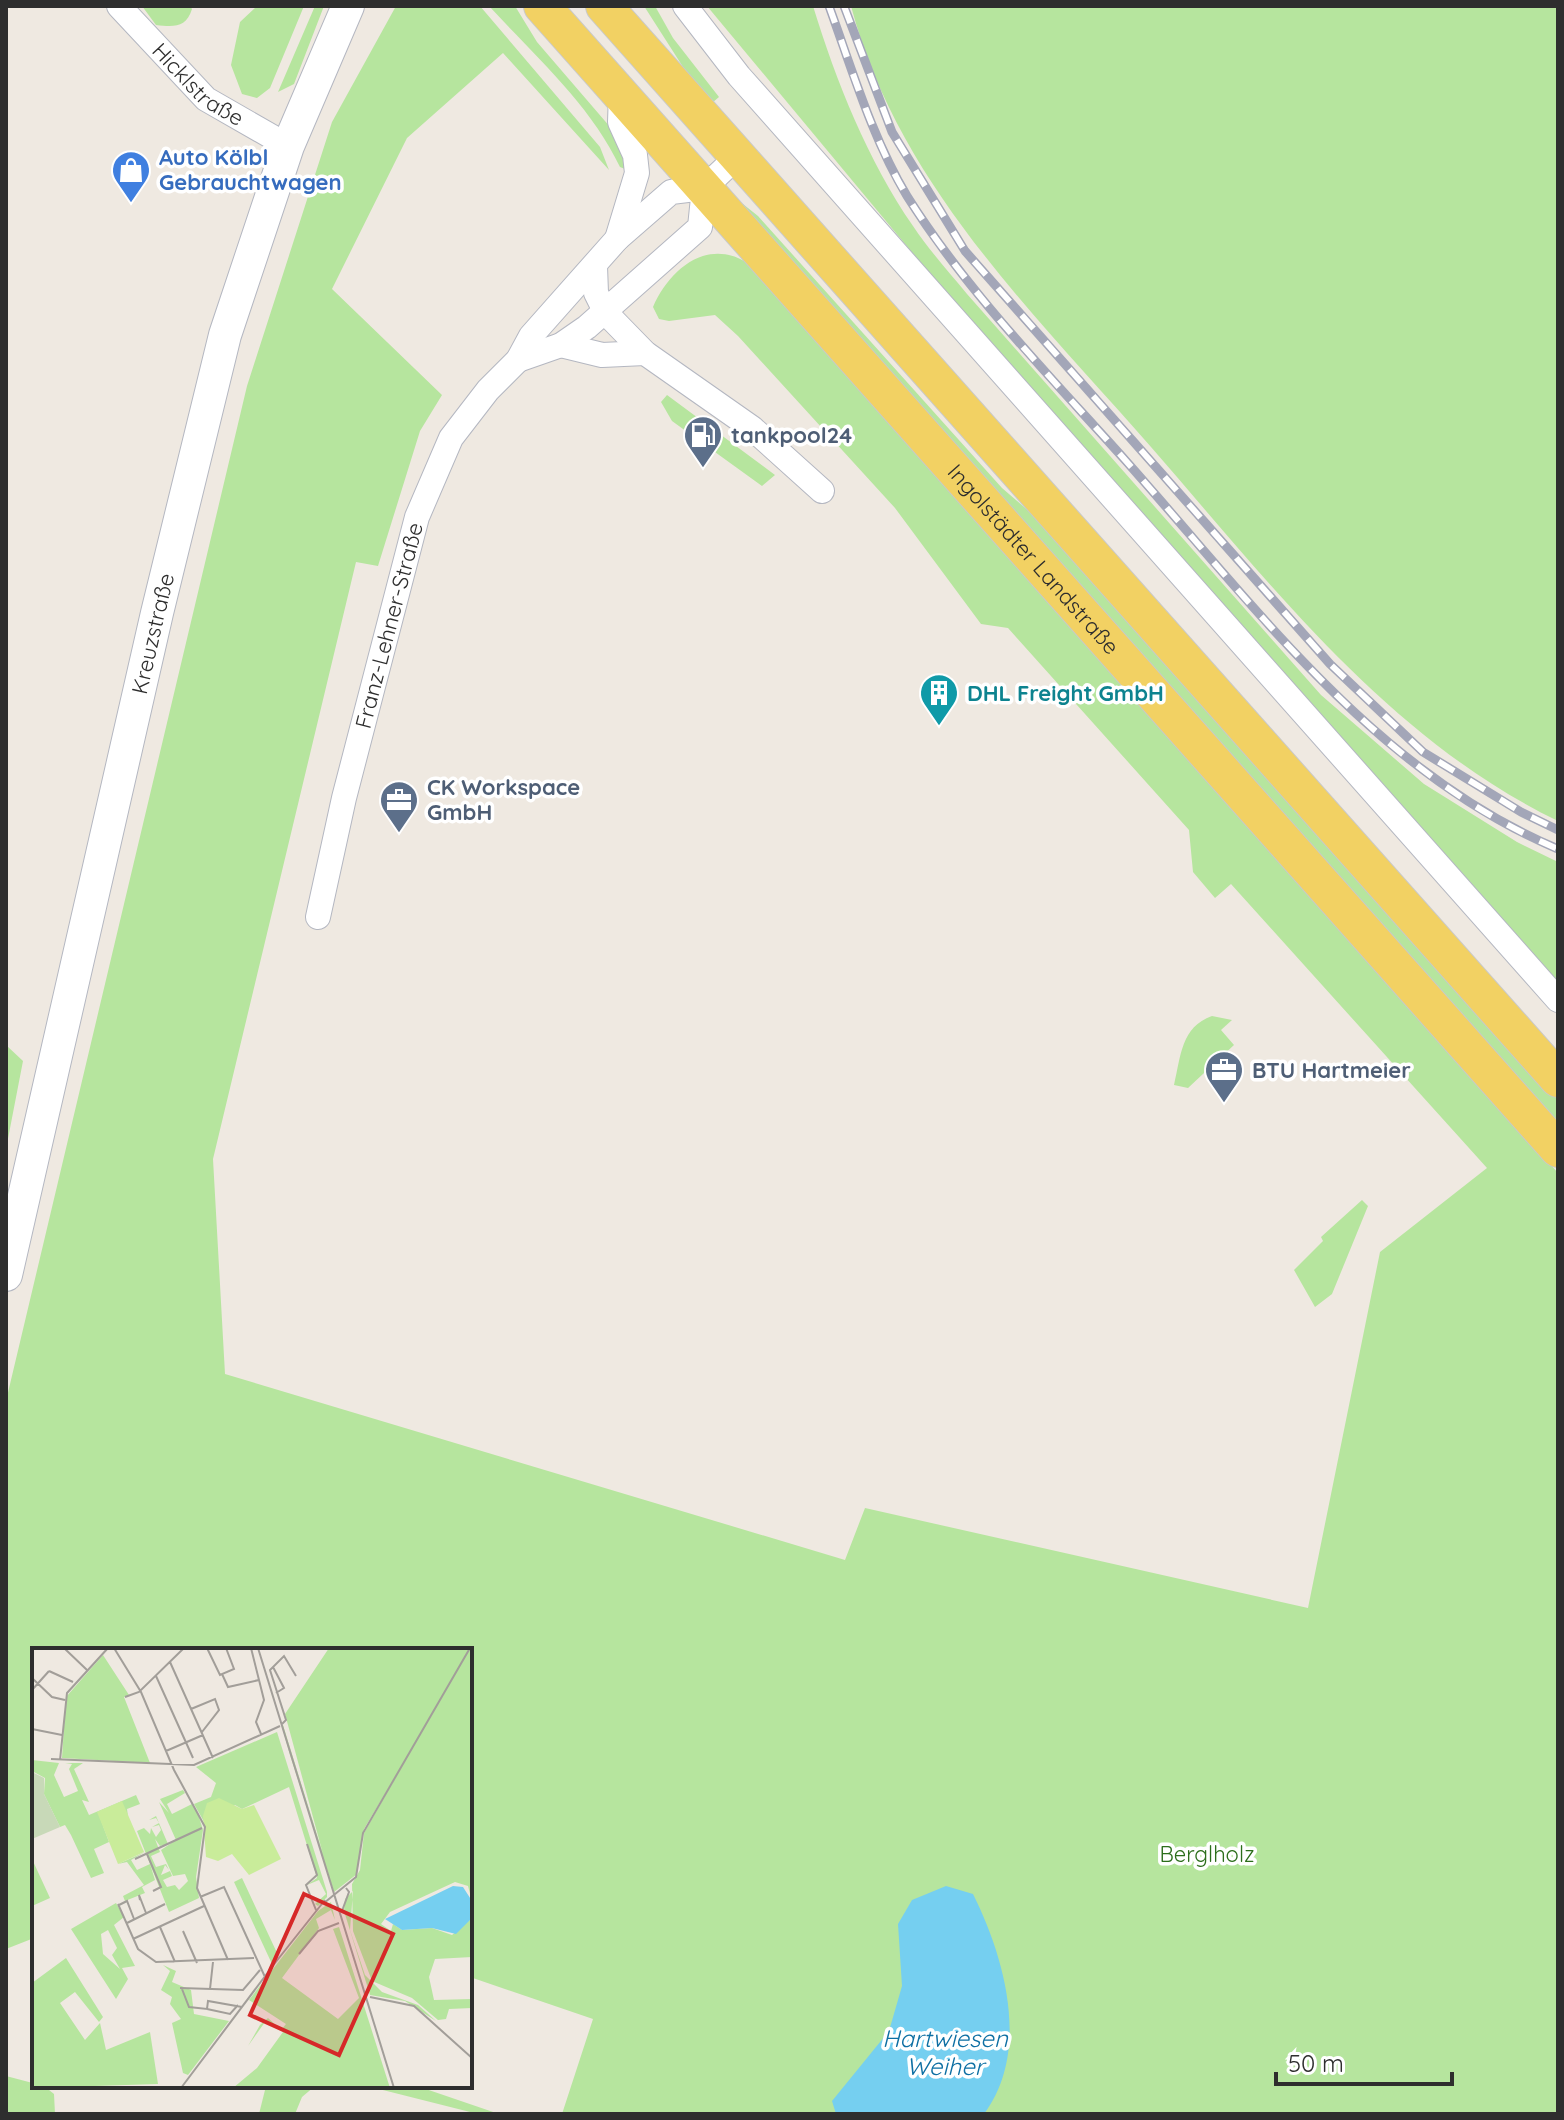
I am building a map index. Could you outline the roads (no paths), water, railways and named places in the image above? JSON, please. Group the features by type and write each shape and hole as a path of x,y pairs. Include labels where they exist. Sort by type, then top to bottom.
{"main road":[{"name":"Kreuzstraße","path":"6,1275 157,613 225,335 288,146 348,6"},
{"name":"Ingolstädter Landstraße","path":"542,6 1558,1149"},
{"path":"604,6 1558,1079"}],"street":[{"name":"Hicklstraße","path":"119,6 206,99 288,146"},
{"path":"685,6 771,112 1558,1000"},
{"path":"617,239 637,173 635,155 620,122 621,94"},
{"path":"704,188 739,155"},
{"name":"Franz-Lehner-Straße","path":"318,917 344,798 417,517 451,438 488,390 518,360 531,336 617,239 671,192 704,188 700,227 606,313 561,345 518,360"},
{"path":"595,266 596,293 606,313 645,353 752,428 822,491"},
{"path":"548,317 561,345 602,355 645,353"}],"water":[{"name":"Hartwiesen Weiher","path":"946,1886 973,1894 985,1919 1003,1975 1010,2034 1007,2062 998,2089 984,2114 836,2114 832,2101 889,2031 902,1986 898,1924 912,1900"}],"railway":[{"path":"829,6 883,151 907,196 956,266 1011,333 1321,680 1431,776 1492,816 1558,849"},
{"path":"844,6 892,132 965,251 1330,664 1423,752 1521,812 1558,830"}],"place":[{"name":"Auto Kölbl Gebrauchtwagen","path":"131,204"},
{"name":"tankpool24","path":"703,469"},
{"name":"DHL Freight GmbH","path":"939,727"},
{"name":"CK Workspace GmbH","path":"399,834"},
{"name":"BTU Hartmeier","path":"1224,1104"}],"park label":[{"name":"Berglholz","path":"1207,1854"}]}
